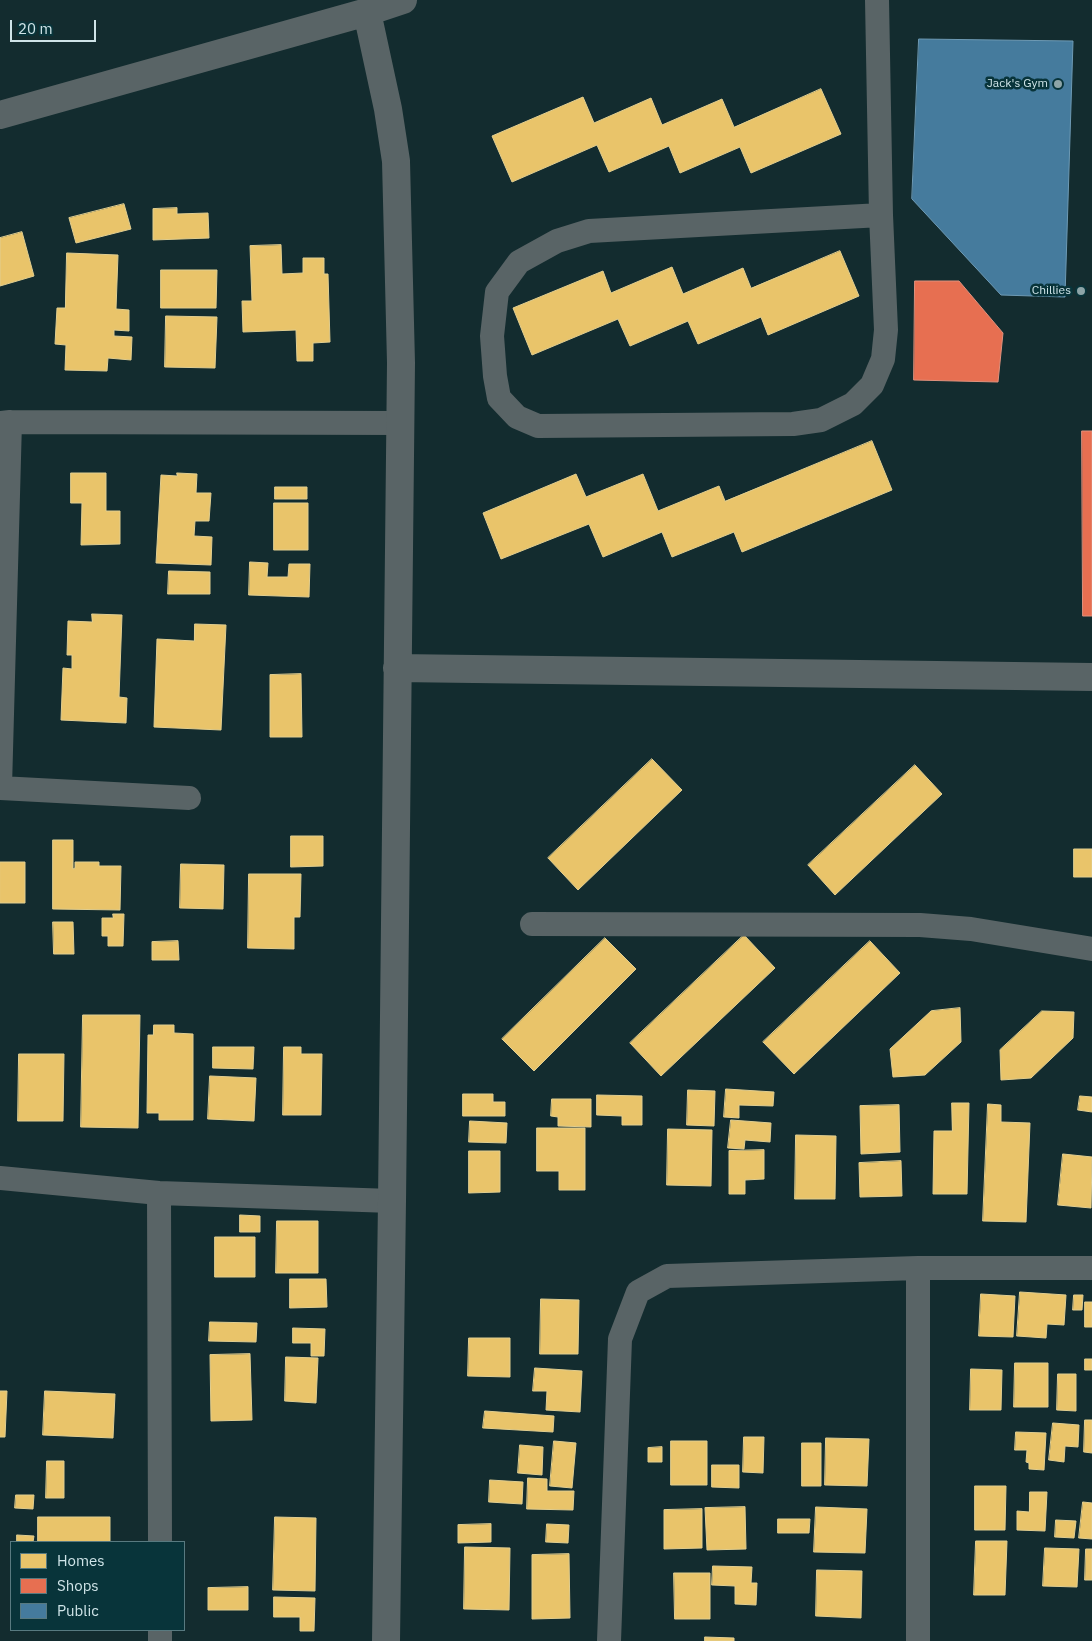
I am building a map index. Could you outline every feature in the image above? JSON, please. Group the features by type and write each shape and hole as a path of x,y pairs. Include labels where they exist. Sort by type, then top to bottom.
{"street":[{"path":"0,115 367,12 403,0"},
{"path":"877,0 881,215 886,330 883,359 872,385 853,404 821,420 793,424 538,426 517,417 499,398 494,376 492,336 498,292 519,262 557,241 589,231 881,215"},
{"path":"367,12 388,109 396,161 401,363 386,1641"},
{"path":"189,798 0,788 5,422 400,423"},
{"path":"397,668 1092,677"},
{"path":"532,924 920,925 971,929 1092,949"},
{"path":"0,1178 159,1193 392,1201"},
{"path":"159,1193 160,1541"},
{"path":"609,1641 620,1339 638,1292 667,1276 918,1268 1092,1268"},
{"path":"918,1268 918,1641"}],"building: Homes":[{"path":"821,89 841,134 751,173 740,147 680,173 669,146 609,172 597,145 512,182 492,136 583,97 594,123 651,98 662,125 722,99 734,127"},
{"path":"124,204 131,229 76,243 69,218"},
{"path":"177,208 177,214 208,213 209,238 153,240 153,209"},
{"path":"22,232 34,276 0,286 0,238"},
{"path":"281,245 282,274 303,273 303,258 324,258 324,274 328,274 330,342 313,343 313,361 297,361 296,330 243,332 242,301 252,301 250,246"},
{"path":"840,251 859,296 768,335 761,317 698,344 688,321 630,346 618,319 532,355 513,308 603,271 611,293 672,267 683,294 743,268 751,288"},
{"path":"67,253 118,255 116,309 129,310 129,331 114,330 114,336 132,337 131,360 108,358 107,371 65,370 66,345 55,344 57,308 65,308"},
{"path":"161,270 217,270 216,308 161,308"},
{"path":"166,316 217,317 215,368 165,367"},
{"path":"872,441 892,490 742,552 734,532 672,557 662,532 603,557 589,524 501,559 483,513 576,474 586,497 643,474 658,511 719,486 725,501"},
{"path":"71,473 106,473 106,511 120,511 120,544 81,545 82,503 71,503"},
{"path":"177,473 197,474 196,493 211,493 209,521 195,521 194,536 212,537 211,565 156,563 161,475 177,476"},
{"path":"275,487 307,487 307,499 275,499"},
{"path":"274,503 308,503 308,550 274,550"},
{"path":"250,562 268,563 267,577 288,577 289,564 310,564 309,597 249,595"},
{"path":"169,571 210,572 210,594 168,594"},
{"path":"92,614 122,615 119,697 127,698 126,723 61,720 63,668 72,669 72,655 67,655 68,621 92,622"},
{"path":"195,624 226,625 221,730 154,727 157,639 194,641"},
{"path":"301,674 302,737 270,737 270,675"},
{"path":"652,759 682,790 578,890 548,858"},
{"path":"915,765 942,794 835,895 808,865"},
{"path":"291,836 323,836 323,866 291,867"},
{"path":"53,840 73,840 73,869 75,868 75,862 99,862 99,866 121,866 120,910 53,909"},
{"path":"1074,849 1092,849 1092,877 1074,877"},
{"path":"0,862 25,862 25,903 0,903"},
{"path":"181,864 224,865 223,909 180,908"},
{"path":"249,874 301,874 300,917 294,917 294,949 248,948"},
{"path":"113,914 124,914 123,946 108,946 108,936 102,936 102,918 113,918"},
{"path":"53,922 73,922 74,954 54,954"},
{"path":"744,935 775,968 661,1076 630,1043"},
{"path":"605,938 636,969 534,1071 502,1039"},
{"path":"178,941 179,960 152,960 152,942"},
{"path":"870,941 900,973 794,1074 763,1042"},
{"path":"960,1008 961,1042 925,1075 893,1077 890,1049 931,1011"},
{"path":"1042,1011 1074,1012 1073,1038 1031,1078 1001,1080 1000,1050"},
{"path":"83,1015 140,1015 138,1128 81,1127"},
{"path":"154,1025 174,1025 174,1033 193,1034 193,1120 159,1120 159,1113 147,1113 148,1035 153,1035"},
{"path":"213,1047 254,1047 253,1069 213,1068"},
{"path":"284,1047 301,1047 301,1054 322,1054 321,1115 283,1115"},
{"path":"19,1054 64,1054 63,1121 18,1121"},
{"path":"210,1076 256,1078 254,1121 208,1119"},
{"path":"726,1089 774,1092 773,1106 739,1105 739,1118 724,1117"},
{"path":"688,1090 715,1091 714,1126 687,1125"},
{"path":"463,1094 493,1094 493,1102 505,1102 505,1116 463,1116"},
{"path":"597,1095 642,1096 642,1125 622,1125 622,1116 597,1115"},
{"path":"1080,1096 1092,1097 1092,1112 1078,1110"},
{"path":"552,1099 591,1099 591,1127 558,1126 558,1117 551,1116"},
{"path":"952,1103 969,1103 967,1194 933,1194 934,1131 952,1131"},
{"path":"988,1104 1001,1105 1001,1122 1030,1123 1026,1222 983,1221"},
{"path":"899,1105 900,1152 861,1154 860,1106"},
{"path":"731,1120 771,1123 770,1142 745,1140 744,1149 728,1148"},
{"path":"470,1121 507,1123 506,1143 469,1142"},
{"path":"537,1128 585,1128 585,1190 559,1190 559,1171 537,1171"},
{"path":"668,1129 712,1130 711,1186 667,1185"},
{"path":"796,1135 836,1136 835,1199 795,1199"},
{"path":"764,1150 764,1179 745,1180 745,1194 729,1194 729,1151"},
{"path":"469,1151 500,1151 500,1192 469,1193"},
{"path":"1063,1154 1092,1157 1091,1208 1058,1205"},
{"path":"901,1161 902,1196 860,1197 859,1163"},
{"path":"240,1215 260,1216 260,1232 240,1232"},
{"path":"277,1221 318,1221 318,1273 276,1273"},
{"path":"215,1237 255,1237 255,1277 215,1277"},
{"path":"290,1279 326,1279 327,1307 290,1308"},
{"path":"1020,1292 1066,1295 1064,1325 1047,1324 1046,1338 1017,1336"},
{"path":"981,1294 1015,1296 1013,1337 979,1336"},
{"path":"1074,1295 1083,1295 1082,1310 1073,1310"},
{"path":"541,1299 579,1300 578,1354 540,1354"},
{"path":"1085,1302 1092,1302 1092,1327 1085,1327"},
{"path":"210,1322 257,1323 256,1342 209,1341"},
{"path":"293,1328 325,1329 324,1356 311,1356 311,1343 293,1343"},
{"path":"469,1338 510,1338 510,1377 468,1376"},
{"path":"250,1354 252,1420 211,1421 210,1355"},
{"path":"286,1357 318,1358 316,1403 285,1401"},
{"path":"1085,1359 1092,1359 1092,1370 1085,1370"},
{"path":"1015,1363 1048,1363 1048,1407 1014,1407"},
{"path":"535,1368 582,1371 580,1412 546,1410 547,1391 533,1391"},
{"path":"971,1369 1002,1370 1001,1410 970,1410"},
{"path":"1058,1374 1076,1374 1076,1411 1057,1410"},
{"path":"0,1391 7,1391 5,1437 0,1437"},
{"path":"45,1391 115,1394 113,1438 43,1435"},
{"path":"485,1411 554,1416 553,1432 483,1428"},
{"path":"1085,1420 1092,1420 1092,1453 1084,1452"},
{"path":"1053,1423 1079,1425 1078,1447 1065,1446 1064,1462 1049,1460"},
{"path":"1016,1432 1046,1433 1044,1470 1029,1469 1029,1463 1026,1462 1027,1450 1015,1450"},
{"path":"744,1437 764,1437 763,1473 743,1472"},
{"path":"826,1438 869,1439 867,1486 825,1485"},
{"path":"554,1441 576,1443 572,1488 550,1486"},
{"path":"671,1441 707,1441 707,1485 671,1485"},
{"path":"802,1443 821,1443 821,1486 802,1486"},
{"path":"520,1445 543,1447 542,1475 518,1473"},
{"path":"662,1447 662,1462 648,1462 648,1448"},
{"path":"47,1461 64,1461 64,1498 46,1498"},
{"path":"712,1465 739,1465 739,1488 712,1487"},
{"path":"528,1478 547,1479 547,1491 574,1491 573,1510 527,1509"},
{"path":"490,1480 523,1482 522,1504 489,1502"},
{"path":"975,1486 1006,1486 1005,1530 975,1530"},
{"path":"1030,1492 1047,1492 1045,1531 1017,1530 1017,1511 1029,1512"},
{"path":"16,1495 34,1495 33,1509 15,1508"},
{"path":"1083,1502 1092,1503 1092,1539 1079,1538"},
{"path":"745,1507 746,1549 707,1550 705,1508"},
{"path":"816,1507 867,1509 865,1553 814,1552"},
{"path":"702,1509 702,1548 664,1549 664,1510"},
{"path":"38,1517 110,1517 110,1541 38,1541"},
{"path":"275,1517 316,1518 315,1591 273,1590"},
{"path":"778,1519 810,1519 809,1533 778,1533"},
{"path":"1056,1520 1076,1521 1074,1538 1055,1537"},
{"path":"491,1524 491,1542 458,1543 458,1525"},
{"path":"547,1524 569,1525 568,1543 546,1542"},
{"path":"17,1535 34,1536 33,1541 17,1541"},
{"path":"976,1541 1007,1541 1005,1595 974,1595"},
{"path":"465,1547 510,1548 509,1610 464,1609"},
{"path":"1045,1548 1079,1549 1077,1587 1043,1586"},
{"path":"1086,1549 1092,1549 1092,1580 1085,1580"},
{"path":"569,1554 570,1618 532,1619 532,1555"},
{"path":"713,1566 752,1567 751,1583 757,1583 756,1605 735,1604 735,1586 712,1585"},
{"path":"817,1570 862,1571 861,1618 816,1616"},
{"path":"674,1573 710,1573 710,1619 675,1619"},
{"path":"248,1587 248,1610 208,1610 208,1588"},
{"path":"274,1597 315,1598 314,1631 300,1631 300,1617 274,1617"},
{"path":"705,1637 734,1638 734,1641 705,1641"}],"building: Shops":[{"path":"915,281 959,281 1003,333 998,382 914,380"},
{"path":"1082,431 1092,431 1092,616 1083,616"}],"building: Public":[{"path":"919,39 1073,41 1065,297 1001,295 912,199"}],"place":[{"name":"Jack's Gym","path":"1058,84"},
{"name":"Chillies","path":"1081,291"}]}
